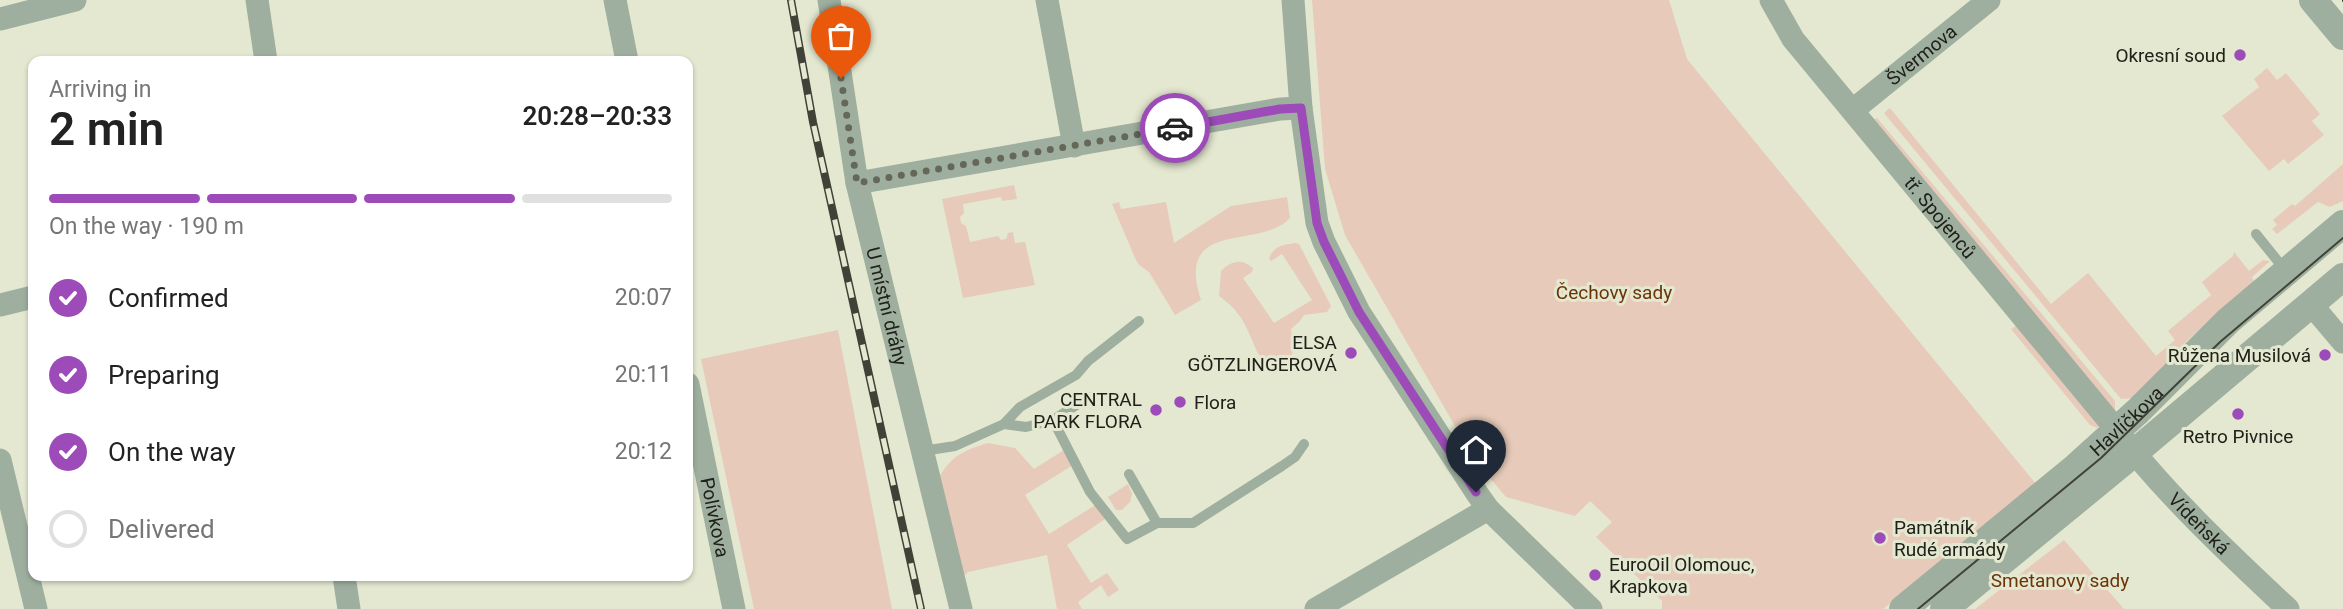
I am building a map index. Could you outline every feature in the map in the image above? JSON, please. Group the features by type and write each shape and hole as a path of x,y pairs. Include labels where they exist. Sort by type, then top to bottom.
{"street":[{"path":"0,19 75,0"},
{"path":"257,0 265,56"},
{"path":"615,0 626,56"},
{"name":"U místní dráhy","path":"829,0 857,183 961,609"},
{"path":"1047,0 1074,146"},
{"path":"1293,0 1301,108 1317,223 1324,242 1359,312 1454,461 1489,509 1591,609"},
{"name":"tř. Spojenců","path":"1771,0 1793,39 2117,431"},
{"name":"Švermova","path":"1853,110 1989,0"},
{"path":"2313,0 2343,36"},
{"path":"857,183 1280,109 1301,108"},
{"name":"Havlíčkova","path":"1903,609 2117,431 2228,321 2343,224"},
{"name":"Havlíčkova","path":"1944,609 2343,277"},
{"path":"0,305 28,298"},
{"path":"2311,303 2343,342"},
{"name":"Polívkova","path":"693,408 734,609"},
{"name":"Vídeňská","path":"2117,431 2147,469 2217,543 2288,609"},
{"path":"0,460 28,563"},
{"path":"1315,609 1489,509"},
{"path":"32,581 36,609"},
{"path":"345,581 349,609"}],"lane":[{"path":"2256,234 2286,270"},
{"path":"923,451 955,446 1004,424 1020,407 1076,375 1088,361 1139,321"},
{"path":"1004,424 1026,427 1052,420 1089,397"},
{"path":"1052,420 1090,492 1127,539 1157,523 1193,523 1295,457 1304,444"},
{"path":"1129,474 1157,523"}],"green space":[{"name":"Čechovy sady","path":"1312,0 1669,0 1687,59 2036,484 1883,609 1662,609 1662,601 1596,537 1612,522 1590,501 1575,516 1506,497 1474,459 1345,235 1325,169"},
{"path":"2267,68 2277,80 2286,73 2320,114 2312,121 2324,135 2288,164 2284,159 2269,171 2222,116 2259,87 2254,79"},
{"path":"1890,108 2051,304 2088,273 2156,356 2175,340 2168,331 2211,295 2202,282 2233,256 2234,252 2249,271 2263,260 2270,261 2252,277 2254,281 2188,340 2133,398 2121,399 1884,113"},
{"path":"1877,118 2115,401 2115,413 1873,120"},
{"path":"2343,164 2343,201 2330,207 2318,202 2277,234 2272,229 2277,225 2273,220 2292,204 2295,206"},
{"path":"1014,185 1017,199 1002,201 1001,197 963,204 961,223 966,226 970,242 998,236 1001,240 1006,239 1008,233 1013,232 1015,243 1025,242 1035,285 963,298 942,199"},
{"path":"1287,197 1290,218 1276,228 1209,246 1199,257 1196,274 1201,300 1175,315 1149,272 1139,265 1135,258 1112,204 1119,202 1121,209 1166,202 1174,243 1231,206"},
{"path":"1299,244 1331,306 1327,312 1304,315 1291,329 1294,349 1290,359 1282,361 1270,354 1272,364 1264,364 1242,319 1219,296 1221,271 1236,262 1253,268 1252,272 1243,278 1274,323 1312,300 1282,254 1271,261 1269,259 1276,249"},
{"path":"2016,326 2099,426 2097,428 2090,425 2011,329"},
{"path":"838,330 892,609 754,609 701,359"},
{"path":"988,443 1015,448 1034,469 1064,450 1073,465 1025,495 1049,534 1097,504 1105,519 1067,545 1091,583 1107,573 1119,590 1108,597 1101,585 1078,602 1082,609 1057,609 1047,555 968,572 963,577 938,480 952,460"},
{"path":"1128,484 1132,494 1130,502 1122,510 1116,510 1108,497"},
{"name":"Smetanovy sady","path":"2064,540 2124,609 1975,609"}],"tram line":[{"path":"1918,609 2101,458 2220,342 2343,238"}],"railway":[{"path":"791,0 813,122 921,609"}],"way so far":[{"path":"841,78 857,183 1175,128"}],"place":[{"name":"Okresní soud","path":"2240,55"},
{"name":"ELSA GÖTZLINGEROVÁ","path":"1351,353"},
{"name":"Růžena Musilová","path":"2325,355"},
{"name":"Flora","path":"1180,402"},
{"name":"CENTRAL PARK FLORA","path":"1156,410"},
{"name":"Retro Pivnice","path":"2238,414"},
{"name":"Památník Rudé armády","path":"1880,538"},
{"name":"EuroOil Olomouc, Krapkova","path":"1595,575"}],"route":[{"path":"1175,128 1280,109 1301,108 1317,223 1324,242 1359,312 1476,492"}]}
